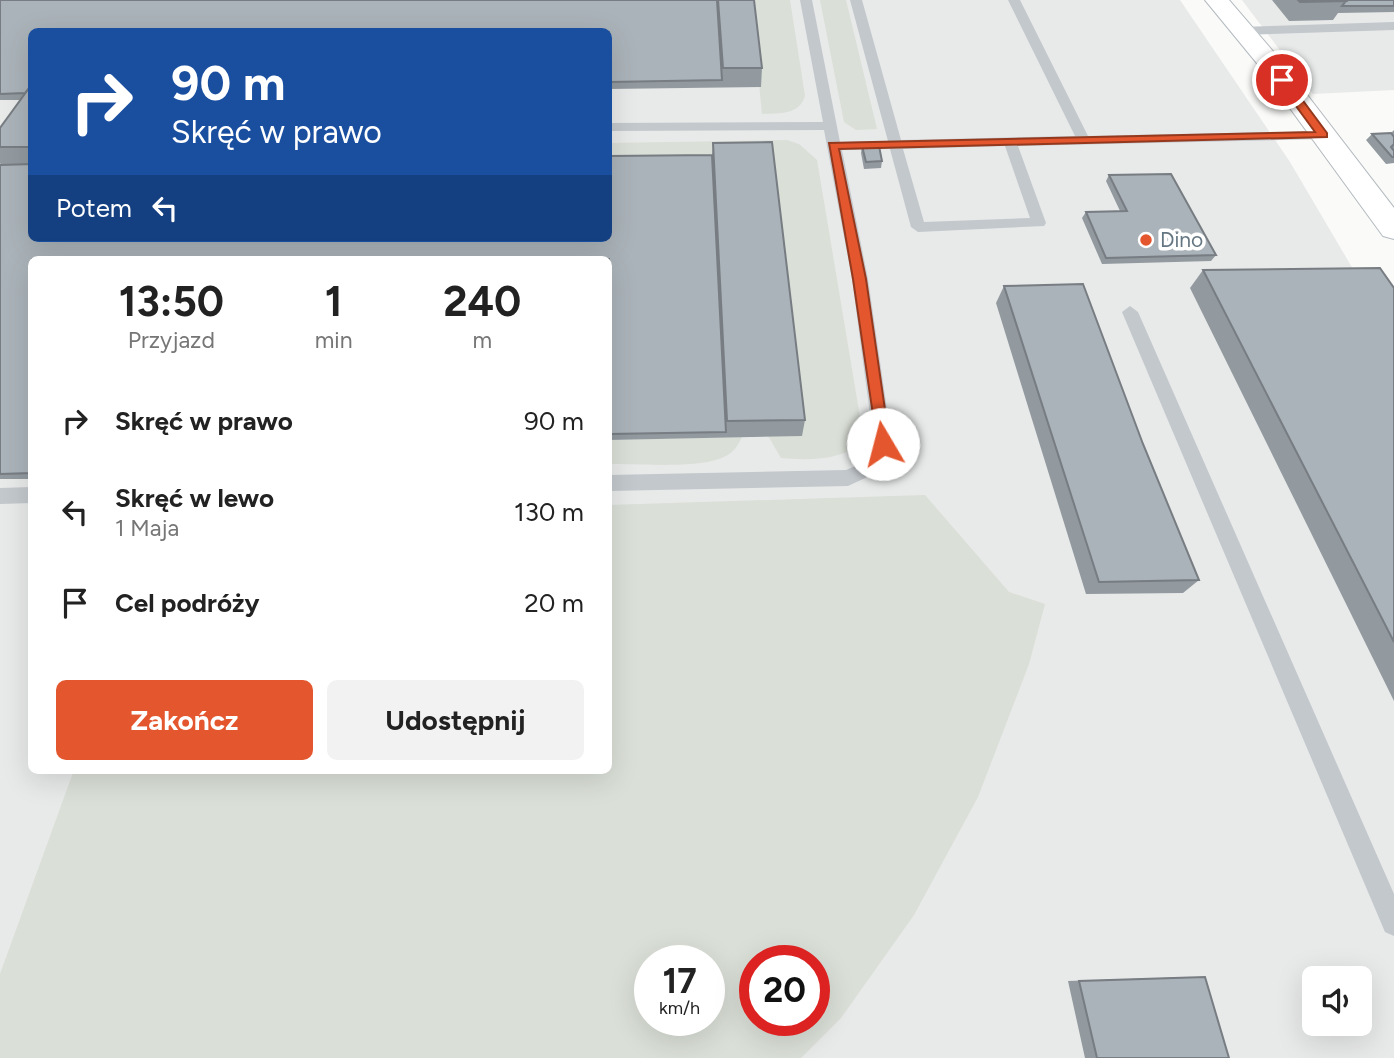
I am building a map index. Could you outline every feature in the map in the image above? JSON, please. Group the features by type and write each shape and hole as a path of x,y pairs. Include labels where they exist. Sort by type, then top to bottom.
{"street":[{"path":"1217,0 1269,62 1394,229"}],"lane":[{"path":"612,482 848,478 872,467 883,444 860,279 828,126 806,0"},
{"path":"856,0 918,227 1039,223 1010,142"},
{"path":"1014,0 1084,141"},
{"path":"1240,30 1394,26"},
{"path":"612,127 828,126"},
{"path":"833,146 1323,135"},
{"path":"1130,312 1394,923"},
{"path":"0,496 28,495"}],"shaded area":[{"path":"0,0 1180,0 1290,162 1363,286 1394,305 1394,1058 0,1058"},
{"path":"751,0 790,0 805,96 794,110 762,114"},
{"path":"820,0 846,0 877,129 856,130 844,122"},
{"path":"1242,0 1394,0 1394,90 1313,94"},
{"path":"787,140 799,144 817,160 862,429 857,447 838,455 820,458 781,458 612,168 612,143"},
{"path":"742,437 736,448 719,459 680,465 612,464 612,440"},
{"path":"925,495 1009,592 1045,604 1029,664 978,797 914,915 841,1018 830,1029 830,945 739,945 739,1036 823,1036 801,1058 0,1058 0,974 73,774 612,774 612,505"}],"building":[{"path":"0,0 717,0 722,80 612,82 612,28 28,28 28,89 25,93 0,94"},
{"path":"718,0 754,0 762,68 723,68"},
{"path":"1298,0 1345,0 1346,1 1300,2"},
{"path":"1345,0 1394,0 1394,6 1342,6"},
{"path":"28,90 28,147 0,147 0,128"},
{"path":"1391,133 1394,137 1391,147 1394,157 1372,134"},
{"path":"772,142 805,420 727,421 713,143"},
{"path":"862,146 879,146 882,161 866,162"},
{"path":"712,155 726,432 612,434 612,256 28,256 28,473 0,474 0,165 28,164 28,242 612,242 612,156"},
{"name":"Dino","path":"1171,174 1216,255 1106,258 1086,212 1127,211 1109,175"},
{"path":"1380,268 1394,288 1394,642 1203,270"},
{"path":"1083,284 1143,444 1199,580 1099,582 1004,286"},
{"path":"1205,977 1229,1058 1097,1058 1079,981"}],"place":[{"name":"Dino","path":"1146,240"}],"route":[{"path":"883,444 860,279 833,146 1323,135 1282,80"}]}
